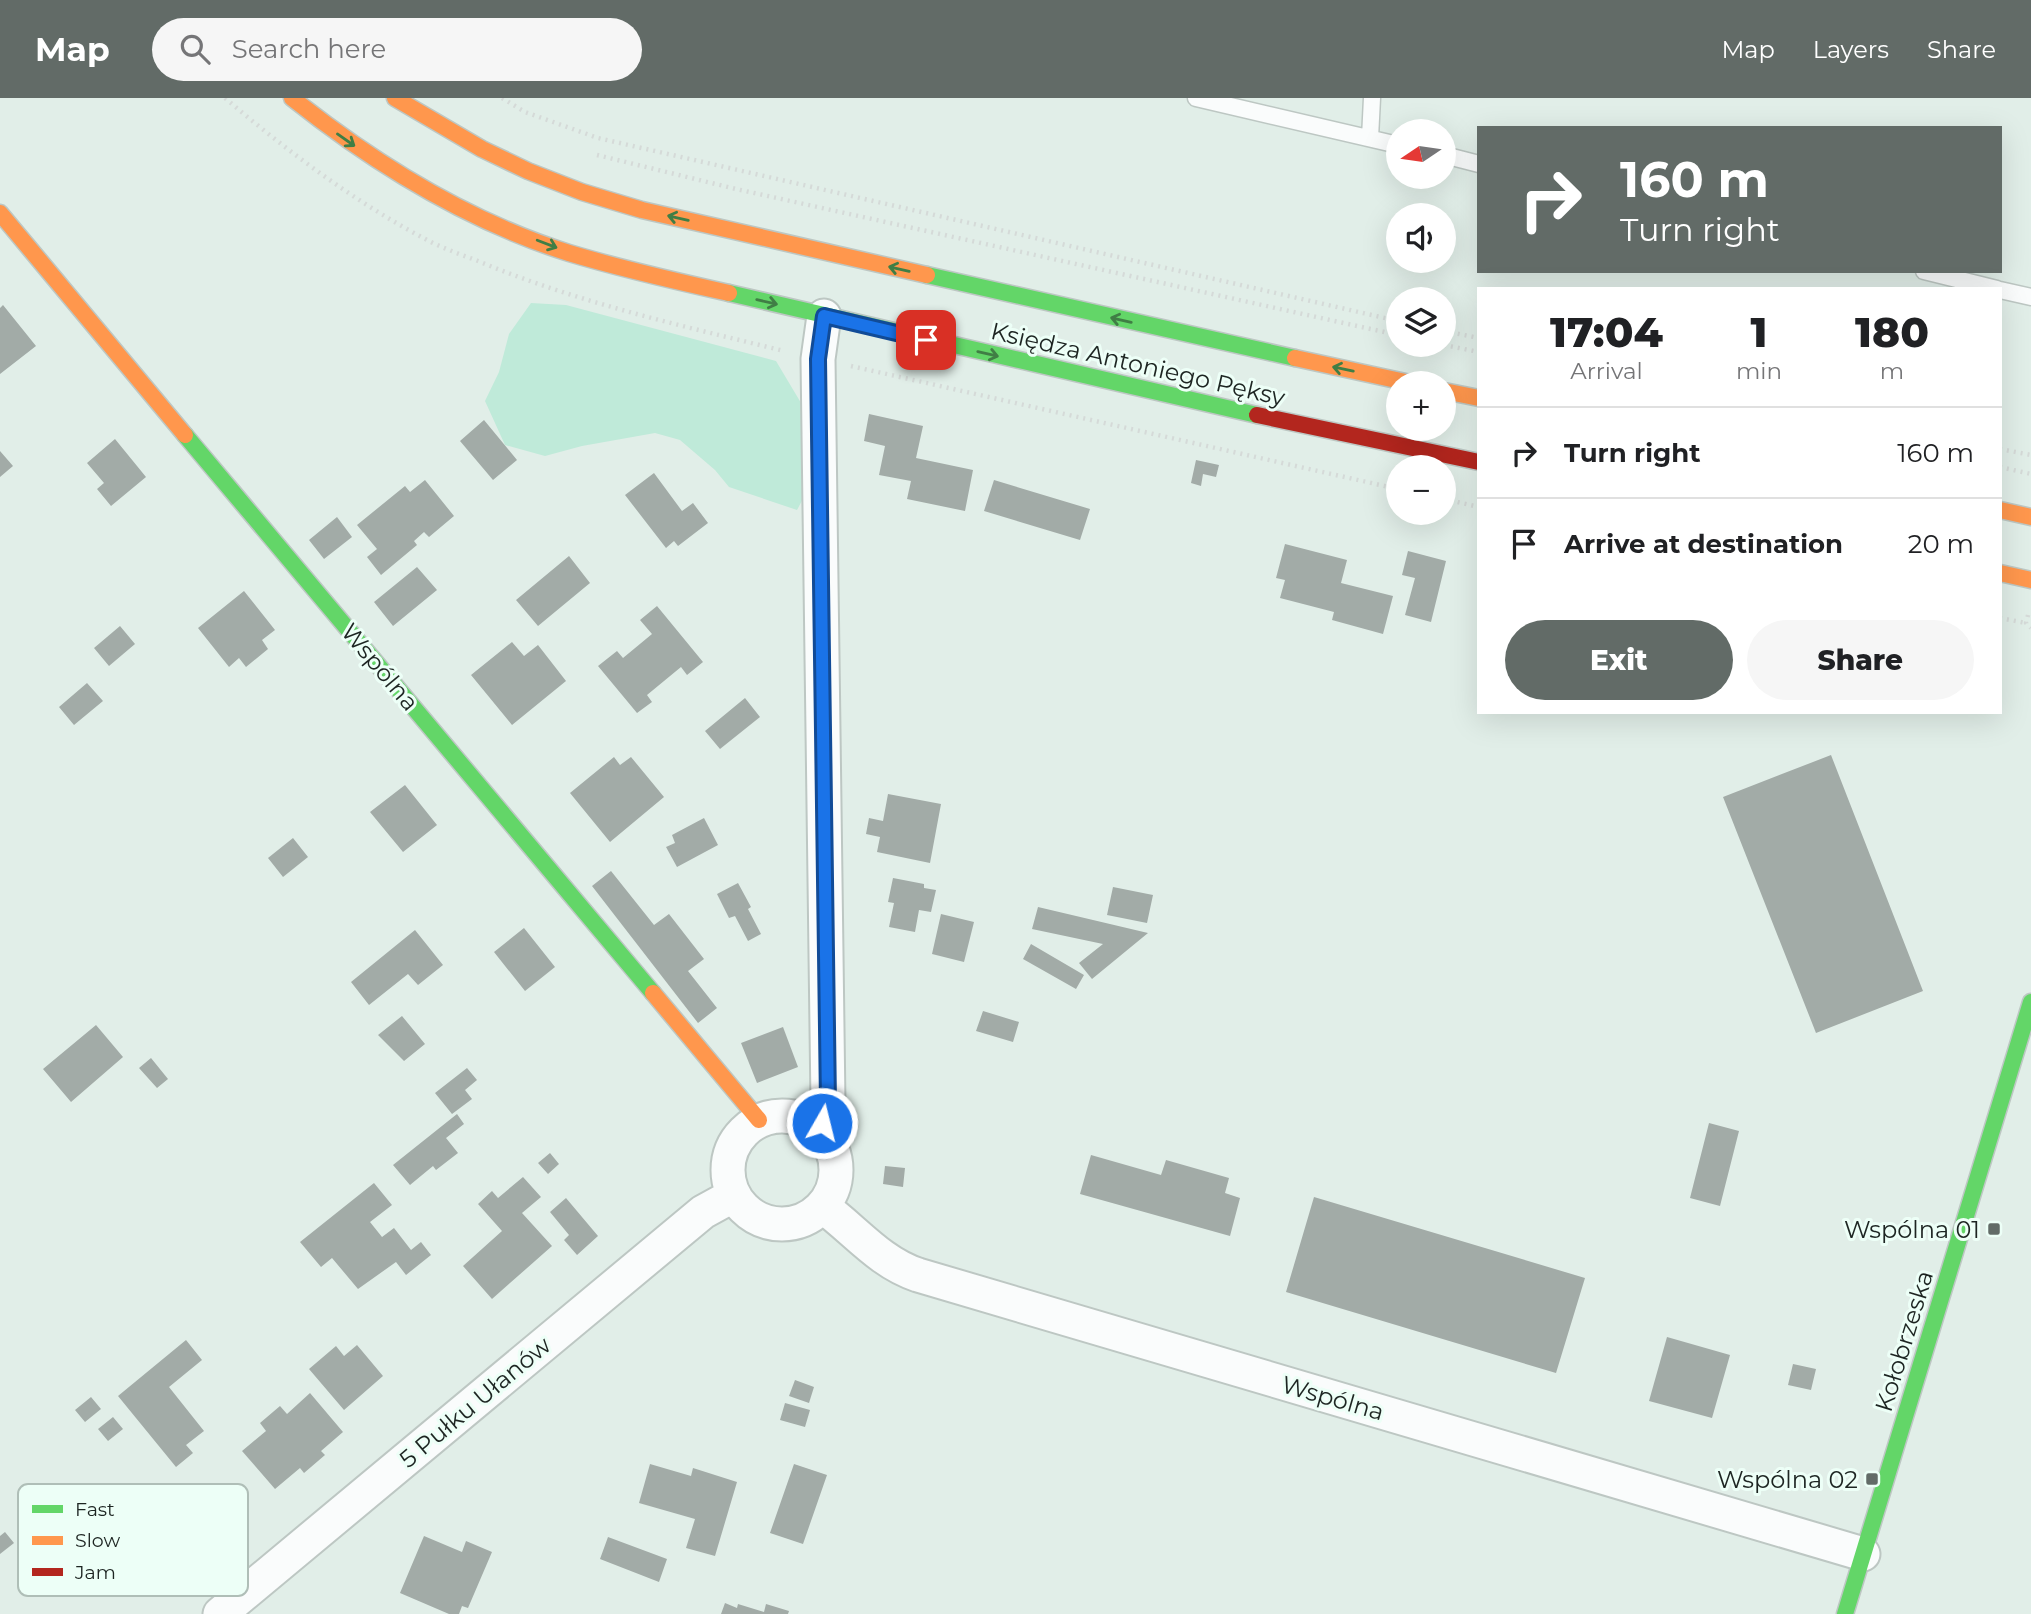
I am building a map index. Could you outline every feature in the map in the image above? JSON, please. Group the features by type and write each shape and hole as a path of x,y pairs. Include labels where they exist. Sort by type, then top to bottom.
{"main road":[{"name":"Księdza Antoniego Pęksy","path":"292,98 345,140 400,175 460,208 567,252 631,270 1156,393 1477,462"},
{"name":"Księdza Antoniego Pęksy","path":"395,98 421,115 526,170 573,189 642,209 1165,330 1386,378"},
{"name":"Wspólna","path":"0,213 759,1120"},
{"path":"1456,393 1477,398"},
{"path":"2002,510 2031,517"},
{"path":"2002,573 2031,580"},
{"name":"Kołobrzeska","path":"1845,1614 2031,1002"}],"street":[{"path":"820,1131 828,1103 818,359 824,316"},
{"path":"792,1116 820,1131 830,1144 836,1177 832,1192 822,1206 810,1217 794,1223 776,1224 759,1219 745,1210 734,1195 728,1179 728,1161 734,1144 744,1130 759,1120 792,1116"},
{"name":"5 Pułku Ułanów","path":"248,1591 702,1212 734,1195"},
{"name":"Wspólna","path":"822,1206 898,1269 1863,1553"},
{"name":"5 Pułku Ułanów","path":"220,1614 242,1596"}],"lane":[{"path":"1196,98 1386,142"},
{"path":"1370,138 1371,98"},
{"path":"1456,158 1477,163"},
{"path":"1932,273 1991,287"},
{"path":"2002,290 2031,297"}],"path":[{"path":"502,98 537,117 598,138 1386,318"},
{"path":"586,152 736,189 1386,332"},
{"path":"1456,333 1477,338"},
{"path":"1456,347 1477,352"},
{"path":"2002,449 2031,455"},
{"path":"2002,467 2031,474"},
{"path":"1456,502 1477,507"},
{"path":"2002,618 2026,623"}],"green space":[{"path":"531,303 566,305 776,361 807,413 805,495 797,510 729,487 715,470 680,440 655,433 582,446 545,456 505,445 485,401 499,372 509,334"}],"building":[{"path":"3,305 36,346 0,374 0,308"},
{"path":"869,414 923,426 916,458 973,470 965,511 907,499 911,481 879,475 885,446 864,441"},
{"path":"484,420 517,460 493,480 460,441"},
{"path":"115,439 146,477 111,506 97,489 104,483 87,463"},
{"path":"0,451 13,466 0,477"},
{"path":"1196,460 1219,465 1216,477 1203,474 1201,486 1191,483"},
{"path":"654,473 682,511 693,503 708,523 678,546 674,541 666,548 625,495"},
{"path":"425,480 454,516 429,537 424,532 414,541 417,545 381,575 367,557 377,549 357,525 405,486 410,492"},
{"path":"994,480 1090,509 1080,540 984,511"},
{"path":"337,517 352,537 324,559 309,540"},
{"path":"1285,544 1347,560 1341,583 1393,596 1383,634 1332,620 1334,612 1280,598 1285,580 1276,578"},
{"path":"1408,551 1446,561 1431,622 1405,615 1415,578 1402,575"},
{"path":"569,556 590,583 538,626 516,600"},
{"path":"417,567 437,590 393,626 374,602"},
{"path":"244,591 275,630 262,640 268,649 246,667 239,658 229,667 198,628"},
{"path":"657,606 703,662 687,675 681,667 647,695 652,702 637,713 598,666 617,651 623,658 652,634 640,620"},
{"path":"120,626 135,644 109,666 94,648"},
{"path":"512,642 524,656 538,645 566,681 512,725 471,675"},
{"path":"87,683 103,701 74,725 59,707"},
{"path":"745,698 760,717 720,749 705,731"},
{"path":"1831,755 1923,991 1816,1033 1723,797"},
{"path":"614,757 620,765 631,757 664,797 610,842 570,793"},
{"path":"405,785 437,825 403,852 370,812"},
{"path":"888,794 941,804 930,863 877,852 880,837 866,834 869,818 883,821"},
{"path":"704,818 718,845 677,867 666,847 675,843 672,835"},
{"path":"293,838 308,857 283,877 268,858"},
{"path":"611,871 654,925 669,914 704,959 688,971 717,1008 698,1023 592,886"},
{"path":"893,878 924,884 924,888 936,890 931,912 919,910 915,932 889,927 894,903 888,902"},
{"path":"738,883 761,934 748,941 735,916 729,918 717,894"},
{"path":"1113,887 1153,895 1147,923 1107,915"},
{"path":"1038,907 1148,933 1092,979 1079,963 1103,944 1032,929"},
{"path":"941,914 974,922 964,962 932,954"},
{"path":"524,928 555,967 525,991 494,952"},
{"path":"415,930 443,965 418,985 408,974 369,1005 351,982"},
{"path":"1031,944 1084,975 1076,989 1023,959"},
{"path":"983,1011 1019,1022 1013,1042 976,1031"},
{"path":"402,1016 425,1044 404,1061 378,1035"},
{"path":"96,1025 123,1057 71,1102 43,1069"},
{"path":"783,1027 798,1067 757,1083 741,1043"},
{"path":"151,1058 168,1079 157,1088 139,1068"},
{"path":"467,1068 477,1080 465,1090 472,1099 452,1114 435,1093"},
{"path":"457,1114 464,1124 446,1138 458,1153 436,1170 433,1166 410,1185 393,1165"},
{"path":"1709,1123 1739,1131 1720,1206 1690,1198"},
{"path":"550,1153 559,1164 548,1174 538,1163"},
{"path":"1091,1155 1161,1175 1166,1160 1229,1178 1225,1193 1240,1198 1230,1236 1080,1194"},
{"path":"885,1166 905,1168 903,1187 883,1184"},
{"path":"523,1177 541,1197 522,1213 552,1246 492,1299 463,1266 502,1231 478,1204 492,1191 498,1198"},
{"path":"374,1183 392,1205 370,1222 382,1237 394,1228 411,1250 421,1242 431,1255 406,1275 396,1262 358,1289 332,1258 321,1267 300,1242"},
{"path":"1314,1197 1585,1278 1556,1373 1286,1292"},
{"path":"566,1198 598,1236 577,1255 564,1240 569,1235 550,1212"},
{"path":"1667,1337 1730,1355 1712,1418 1649,1401"},
{"path":"186,1340 202,1360 169,1387 204,1431 186,1445 193,1453 176,1467 118,1396"},
{"path":"357,1345 383,1376 344,1410 309,1369 336,1346 344,1356"},
{"path":"1793,1364 1816,1369 1811,1390 1788,1385"},
{"path":"795,1380 814,1387 809,1403 789,1396"},
{"path":"310,1393 343,1432 321,1451 325,1455 304,1473 300,1468 275,1489 242,1451 266,1431 260,1423 280,1406 287,1414"},
{"path":"91,1397 101,1409 85,1422 75,1410"},
{"path":"785,1403 810,1410 805,1427 780,1420"},
{"path":"113,1417 123,1429 108,1441 98,1429"},
{"path":"650,1464 691,1476 693,1468 737,1482 715,1556 686,1548 695,1519 639,1503"},
{"path":"794,1464 827,1475 803,1544 770,1533"},
{"path":"5,1532 14,1543 0,1554 0,1536"},
{"path":"424,1536 462,1552 466,1541 492,1552 468,1608 462,1606 459,1614 449,1614 400,1593"},
{"path":"608,1537 667,1559 659,1582 600,1559"},
{"path":"725,1603 737,1608 738,1604 764,1612 766,1604 789,1611 788,1614 721,1614"}],"traffic: fast":[{"path":"927,275 1295,358"},
{"path":"729,293 1257,415"},
{"path":"185,435 653,993"},
{"path":"1845,1614 2031,1002"}],"traffic: slow":[{"path":"292,98 389,168 494,225 589,259 729,293"},
{"path":"395,98 482,149 582,192 642,210 927,275"},
{"path":"0,213 185,435"},
{"path":"1295,358 1386,378"},
{"path":"1456,393 1477,398"},
{"path":"2002,510 2031,517"},
{"path":"2002,573 2031,580"},
{"path":"653,993 759,1120"}],"traffic: jam":[{"path":"1257,415 1477,462"}],"place":[{"name":"Wspólna 01","path":"1994,1229"},
{"name":"Wspólna 02","path":"1872,1479"}],"route":[{"path":"822,1123 828,1103 824,990 818,359 824,316 926,340"}]}
